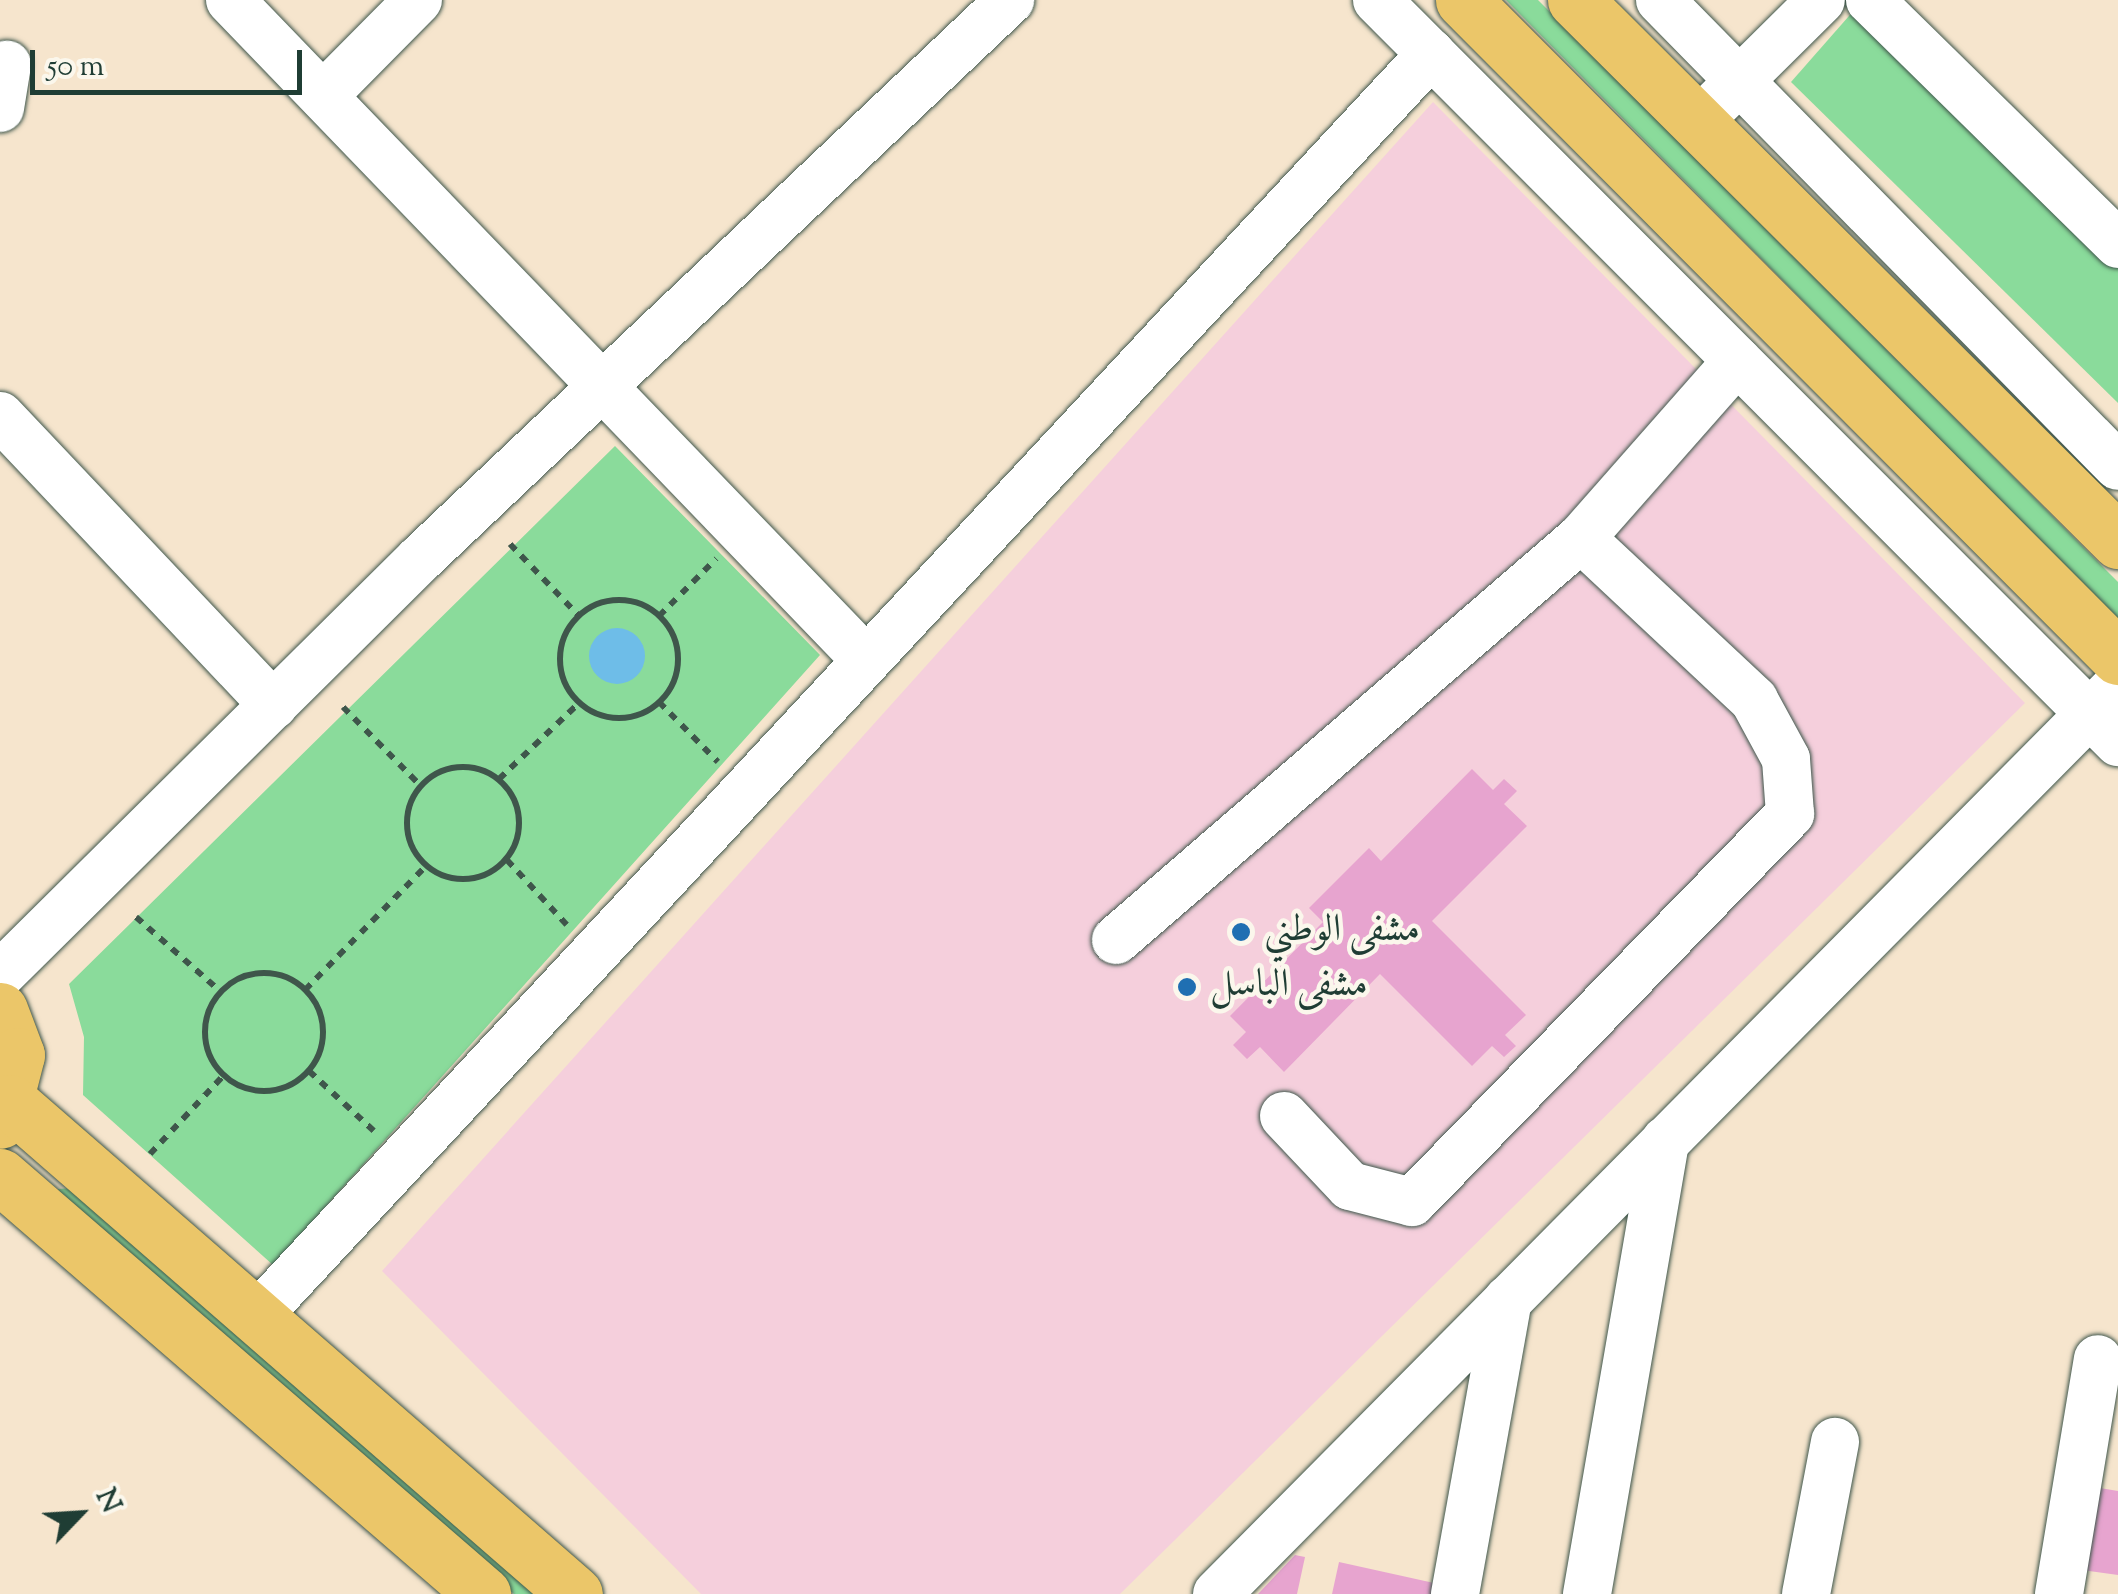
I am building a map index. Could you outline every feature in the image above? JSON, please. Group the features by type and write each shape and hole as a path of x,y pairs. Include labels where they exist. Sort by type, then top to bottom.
{"main road":[{"path":"1463,0 2118,657"},
{"path":"1575,0 2118,541"},
{"path":"0,1010 17,1054 5,1112 257,1316 575,1594"},
{"path":"0,1176 483,1594"}],"street":[{"path":"230,0 866,660"},
{"path":"323,96 418,0"},
{"path":"0,976 272,705 602,386 1010,0"},
{"path":"1217,1594 1665,1142 2109,714 1748,371 1377,0"},
{"path":"1660,0 2118,466"},
{"path":"1698,121 1821,0"},
{"path":"1870,0 2118,244"},
{"path":"257,1316 1431,54"},
{"path":"1116,940 1581,538 1748,371 1798,336"},
{"path":"0,416 272,705"},
{"path":"1284,1116 1350,1186 1412,1202 1790,814 1786,758 1754,700 1581,538"},
{"path":"1587,1594 1665,1142"},
{"path":"1455,1594 1508,1300"},
{"path":"2059,1594 2098,1359"},
{"path":"1806,1594 1835,1442"}],"path":[{"path":"510,544 578,615"},
{"path":"659,616 721,554"},
{"path":"614,600 659,616 679,658 660,702 615,718 580,704 560,670 578,615 614,600"},
{"path":"660,702 721,765"},
{"path":"499,779 580,704"},
{"path":"343,708 421,786"},
{"path":"463,766 499,779 518,809 507,860 477,879 426,866 407,832 421,786 463,766"},
{"path":"507,860 572,931"},
{"path":"305,990 426,866"},
{"path":"136,917 221,992"},
{"path":"263,972 305,990 323,1036 309,1071 276,1090 223,1076 205,1040 221,992 263,972"},
{"path":"309,1071 385,1140"},
{"path":"150,1154 223,1076"}],"shaded area":[{"name":"مشفى الباسل","path":"1433,102 2025,703 1120,1594 701,1594 382,1271"}],"green space":[{"path":"1506,0 1538,0 2118,582 2118,620"},
{"path":"1863,0 2118,249 2118,403 1791,82"},
{"path":"615,446 820,655 273,1265 83,1095 84,1037 69,984"},
{"path":"73,1188 547,1594 514,1594 61,1202 58,1189"}],"water":[{"path":"617,628 636,637 645,656 636,675 617,684 598,675 589,656 598,637"}],"building":[{"path":"1472,769 1493,790 1504,779 1517,791 1504,804 1527,826 1432,921 1526,1015 1505,1035 1516,1046 1504,1057 1492,1046 1472,1066 1380,974 1284,1072 1260,1047 1247,1059 1233,1045 1246,1032 1230,1016 1323,922 1309,908 1369,848 1381,861"},
{"path":"2094,1487 2118,1491 2118,1575 2082,1570"},
{"path":"1295,1555 1305,1557 1297,1594 1258,1594"},
{"path":"1339,1562 1443,1585 1441,1594 1332,1594"}],"place":[{"name":"مشفى الوطني","path":"1241,932"},
{"name":"مشفى الباسل","path":"1187,987"}]}
